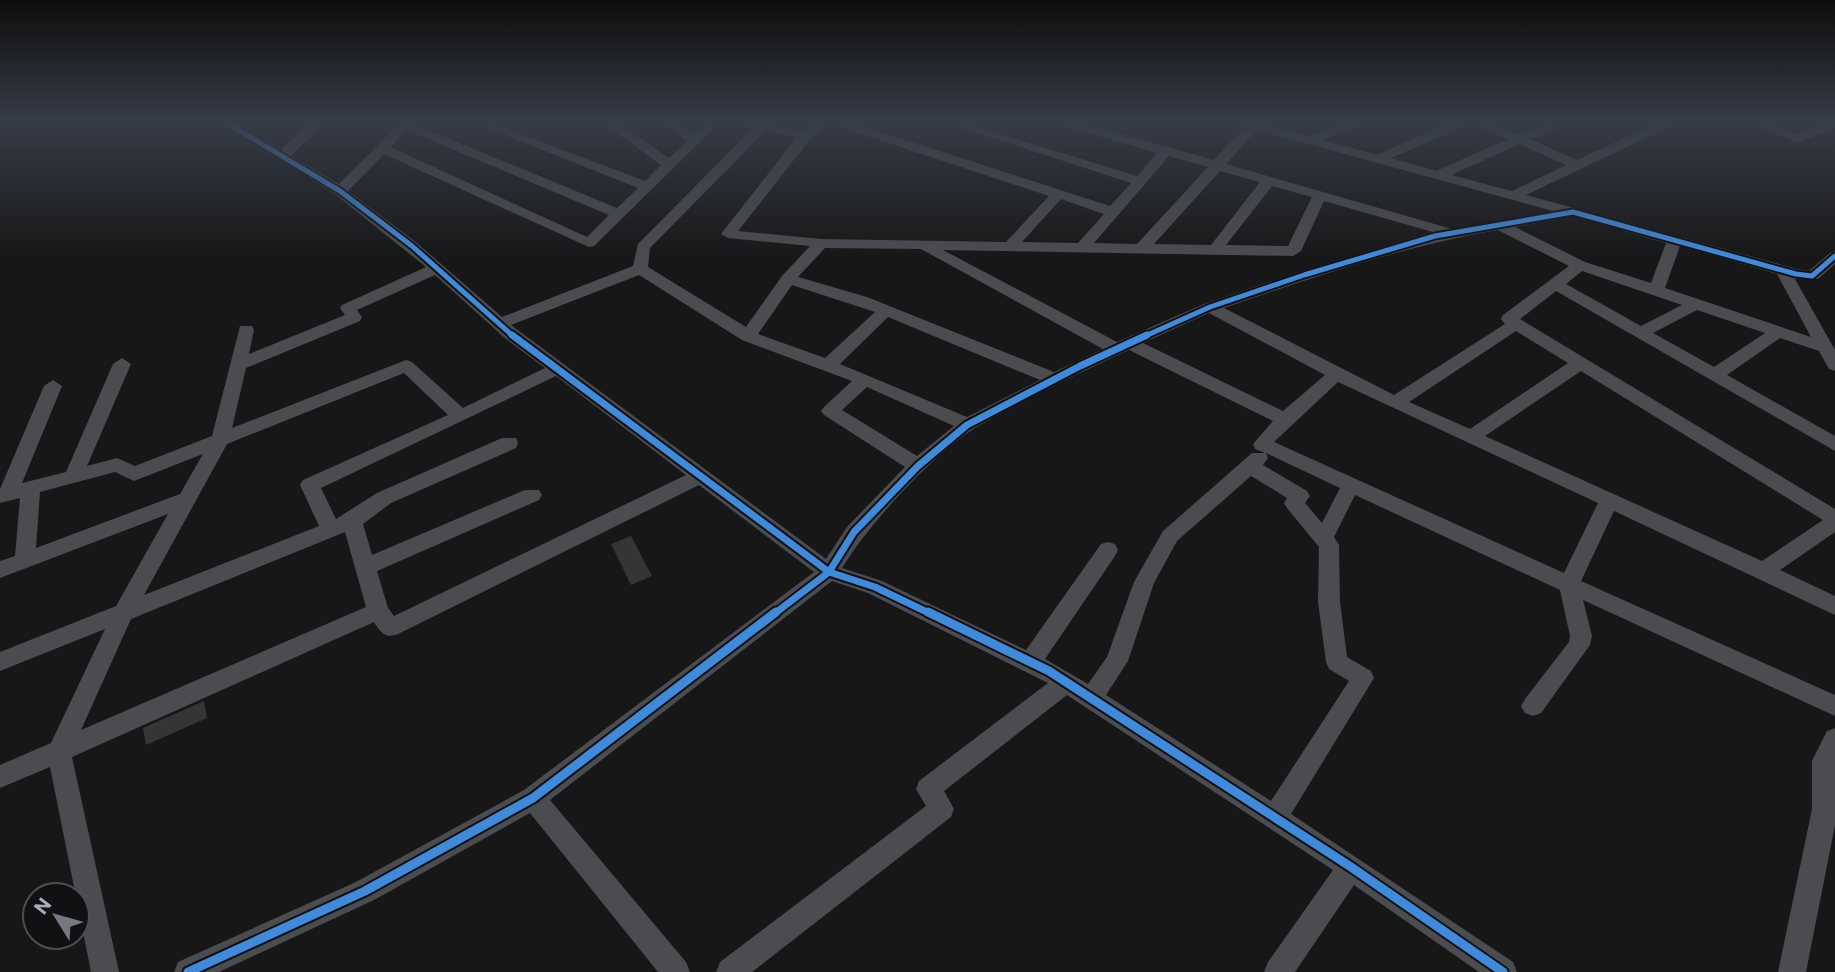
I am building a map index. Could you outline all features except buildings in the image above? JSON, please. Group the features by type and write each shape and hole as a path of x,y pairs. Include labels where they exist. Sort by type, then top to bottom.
{"street":[{"path":"302,167 340,191 436,268 499,324 829,572 875,587 1031,661 1066,681 1351,867 1503,972"},
{"path":"340,191 364,167"},
{"path":"423,167 589,243 668,167"},
{"path":"510,167 619,214"},
{"path":"597,167 647,187"},
{"path":"640,269 643,247 721,167"},
{"path":"781,167 728,234 821,243 1293,251 1325,269"},
{"path":"978,167 1113,212"},
{"path":"1097,167 1140,181"},
{"path":"1082,248 1151,167"},
{"path":"1141,250 1214,167"},
{"path":"1224,167 1451,233"},
{"path":"1409,167 1783,270 1812,276 1835,256"},
{"path":"1438,175 1455,167"},
{"path":"1513,195 1572,167"},
{"path":"1214,251 1269,180"},
{"path":"1009,247 1058,194"},
{"path":"1293,251 1320,195"},
{"path":"188,972 365,891 533,797 829,572 854,532 918,466 967,425 1054,379 1210,307 1325,269 1451,233 1573,212"},
{"path":"1500,225 1580,265 1825,347"},
{"path":"1656,290 1675,239"},
{"path":"748,336 788,279 821,243"},
{"path":"923,245 1122,346 1285,419"},
{"path":"1580,265 1509,319 1835,520 1763,571"},
{"path":"238,365 354,317 348,308 436,268"},
{"path":"499,324 640,269"},
{"path":"640,269 748,336 865,379 967,425"},
{"path":"1783,270 1835,365"},
{"path":"788,279 862,300 1054,379"},
{"path":"1555,284 1835,444"},
{"path":"1642,333 1696,304"},
{"path":"1210,307 1337,374 1835,606"},
{"path":"828,365 886,310"},
{"path":"1396,402 1516,324"},
{"path":"105,972 59,752 124,611 220,440 246,330"},
{"path":"1715,375 1779,331"},
{"path":"1471,437 1581,363"},
{"path":"73,477 122,364"},
{"path":"4,495 117,465 134,474 406,366 461,416"},
{"path":"331,530 310,485 557,369"},
{"path":"1337,374 1285,419 1262,444 1835,706"},
{"path":"865,379 830,411 918,466"},
{"path":"4,495 53,386"},
{"path":"0,662 352,521 400,490 509,443"},
{"path":"1091,698 1117,661 1144,582 1170,536 1270,447"},
{"path":"1249,466 1300,496 1294,503 1329,545 1329,602 1337,662 1363,678 1276,818"},
{"path":"352,521 378,611 390,628 701,476"},
{"path":"1324,538 1351,484"},
{"path":"24,560 31,488"},
{"path":"365,566 532,495"},
{"path":"0,570 187,499"},
{"path":"1533,706 1580,645 1581,636 1569,584 1609,500"},
{"path":"1031,661 1108,550"},
{"path":"0,777 378,611"},
{"path":"730,972 942,809 928,789 1066,681"},
{"path":"1792,972 1829,812 1824,761 1835,739"},
{"path":"533,797 676,972"},
{"path":"1278,972 1351,867"}],"cycle path":[{"path":"301,167 340,191 412,246 512,335 829,572 875,587 1049,671 1351,867 1503,972"},
{"path":"188,972 365,891 533,798 829,572 854,532 918,466 967,425 1080,366 1210,307 1304,275 1435,236 1573,212 1796,274 1812,276 1835,256"}]}
